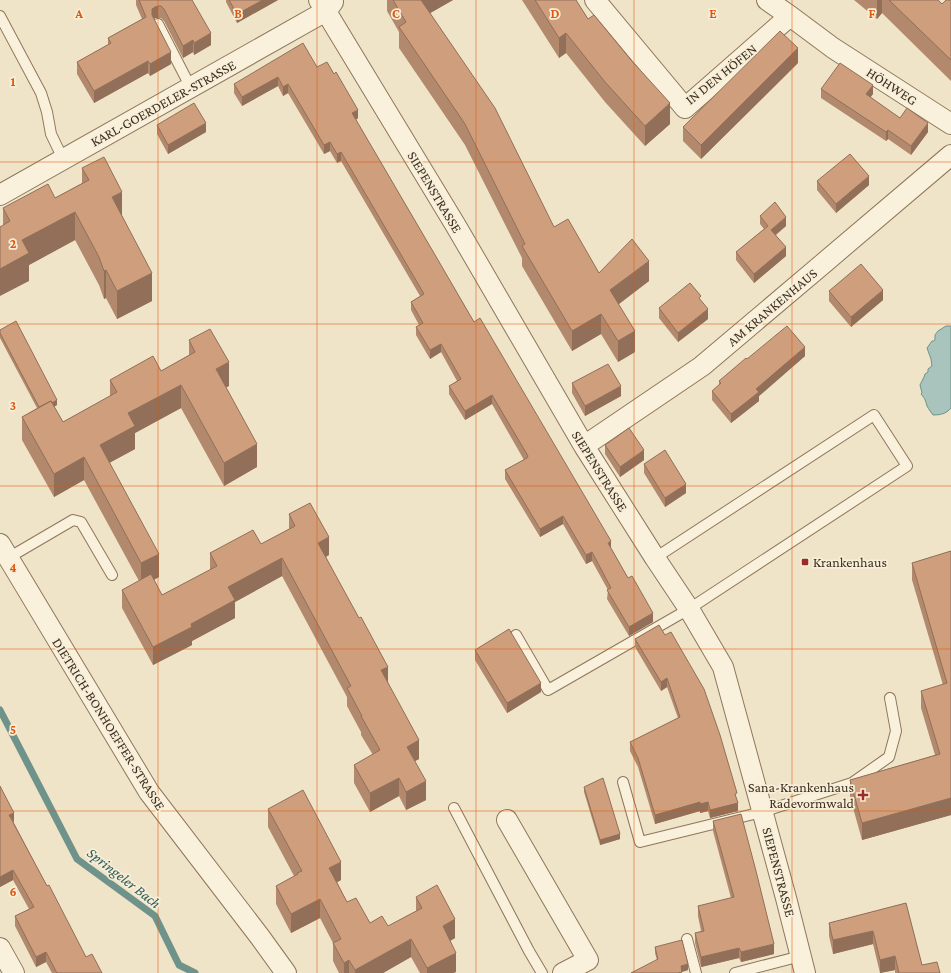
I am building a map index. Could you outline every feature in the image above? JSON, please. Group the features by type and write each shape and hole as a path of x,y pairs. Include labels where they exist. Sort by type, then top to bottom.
{"street":[{"name":"IN DEN HÖFEN","path":"595,0 685,108 790,16"},
{"path":"767,0 790,16"},
{"name":"KARL-GOERDELER-STRASSE","path":"0,195 191,88 327,4"},
{"name":"SIEPENSTRASSE","path":"327,4 584,446 689,609 723,667 803,964"},
{"name":"HÖHWEG","path":"790,16 833,48 951,124"},
{"name":"AM KRANKENHAUS","path":"584,446 702,366 951,155"},
{"name":"DIETRICH-BONHOEFFER-STRASSE","path":"4,551 149,792 286,973"},
{"path":"507,820 588,960 563,973"},
{"path":"0,948 14,973"}],"lane":[{"path":"0,16 41,93 45,103 51,134 63,159"},
{"path":"158,24 191,88"},
{"path":"516,635 548,690 689,609 908,466 874,414 655,558"},
{"path":"4,551 73,520 81,522 112,575"},
{"path":"623,782 640,842 762,812 852,783 889,757 896,731 890,698"},
{"path":"454,808 542,973"},
{"path":"687,939 696,973"},
{"path":"735,973 803,964"}],"water":[{"path":"946,326 951,326 951,408 943,414 933,415 921,394 920,385 925,374 928,372 928,369 932,366 927,348 932,341 935,340 935,335 938,331"}],"building":[{"path":"139,0 192,0 211,33 194,43 193,40 183,46 164,9 161,6 155,7 152,9 152,15 171,52 150,64 148,61 94,91 77,62 111,43 108,38 146,17"},
{"path":"229,0 263,0 237,14"},
{"path":"393,0 421,0 495,108 554,227 568,219 599,273 632,239 649,261 610,290 635,331 618,341 601,314 572,331 522,246 525,244 465,124 399,27 406,22"},
{"path":"535,0 576,0 588,19 594,15 631,60 670,103 645,126 605,82 566,33 559,38"},
{"path":"889,0 938,0 942,4 946,0 951,0 951,60"},
{"path":"780,31 798,48 701,145 683,127"},
{"path":"303,43 317,67 327,62 334,74 336,72 358,110 352,113 474,322 480,318 611,541 608,543 628,578 632,576 653,613 629,627 607,590 611,588 592,552 586,555 563,516 540,529 505,470 528,456 492,395 465,411 449,386 461,379 441,344 430,350 416,327 423,323 411,302 424,294 341,152 337,154 330,142 324,145 288,84 283,87 278,77 242,97 234,84"},
{"path":"840,63 873,85 866,94 900,118 907,108 928,123 911,146 888,130 886,132 821,89"},
{"path":"194,103 206,123 168,145 157,125"},
{"path":"850,154 869,176 836,204 817,181"},
{"path":"104,157 122,192 112,197 152,273 117,291 106,270 104,271 99,257 75,212 22,240 29,253 0,269 0,227 10,221 3,208 48,184 55,198 89,180 82,168"},
{"path":"775,202 786,217 771,230 786,247 754,274 736,252 768,226 760,216"},
{"path":"861,264 883,290 851,317 829,291"},
{"path":"690,283 701,296 699,298 708,309 678,333 659,308"},
{"path":"16,321 57,400 52,403 51,401 39,407 0,333 0,330"},
{"path":"787,326 805,347 756,389 759,392 731,414 712,391 721,383 719,381"},
{"path":"210,329 229,362 216,369 257,444 224,463 181,385 128,413 135,426 100,445 159,554 141,563 84,457 54,474 22,417 51,401 63,422 117,392 110,380 153,356 161,371 195,352 189,340"},
{"path":"608,364 621,386 585,406 572,383"},
{"path":"629,428 644,450 620,467 605,445"},
{"path":"665,450 686,484 665,498 644,464"},
{"path":"310,503 329,537 318,543 388,667 381,670 419,740 407,747 426,781 406,792 399,778 370,793 354,765 380,750 347,688 351,686 282,558 228,587 235,600 191,624 192,627 153,647 122,590 151,574 162,595 217,566 210,553 253,530 261,544 295,526 289,514"},
{"path":"951,551 951,798 862,823 850,780 940,754 921,691 947,683 912,563"},
{"path":"659,625 665,635 671,632 704,689 720,735 737,793 735,794 738,803 710,810 708,802 700,804 700,802 655,815 638,758 630,742 680,717 667,678 661,682 635,639"},
{"path":"509,629 541,683 507,703 475,650"},
{"path":"603,778 620,834 600,840 584,787"},
{"path":"0,786 14,813 9,815 47,886 49,885 86,957 92,954 102,973 57,973 46,952 36,957 15,916 34,907 13,870 0,877"},
{"path":"303,790 341,862 329,868 347,902 356,898 370,923 382,916 388,926 422,908 416,897 437,885 455,919 443,926 456,953 427,968 411,939 355,970 349,960 344,963 333,943 341,939 320,899 291,914 276,886 302,871 268,809"},
{"path":"741,814 774,944 741,952 739,948 701,957 695,933 704,931 698,906 734,897 713,821"},
{"path":"906,903 922,965 937,962 940,973 899,973 895,956 880,960 873,931 833,940 829,923"},
{"path":"682,940 688,964 681,966 682,972 631,973 658,959 655,947"}],"waterway":[{"name":"Springeler Bach","path":"0,710 77,859 155,916 179,965 195,973"}],"place":[{"name":"Krankenhaus","path":"805,562"},
{"name":"Sana-Krankenhaus Radevormwald","path":"863,795"}]}
